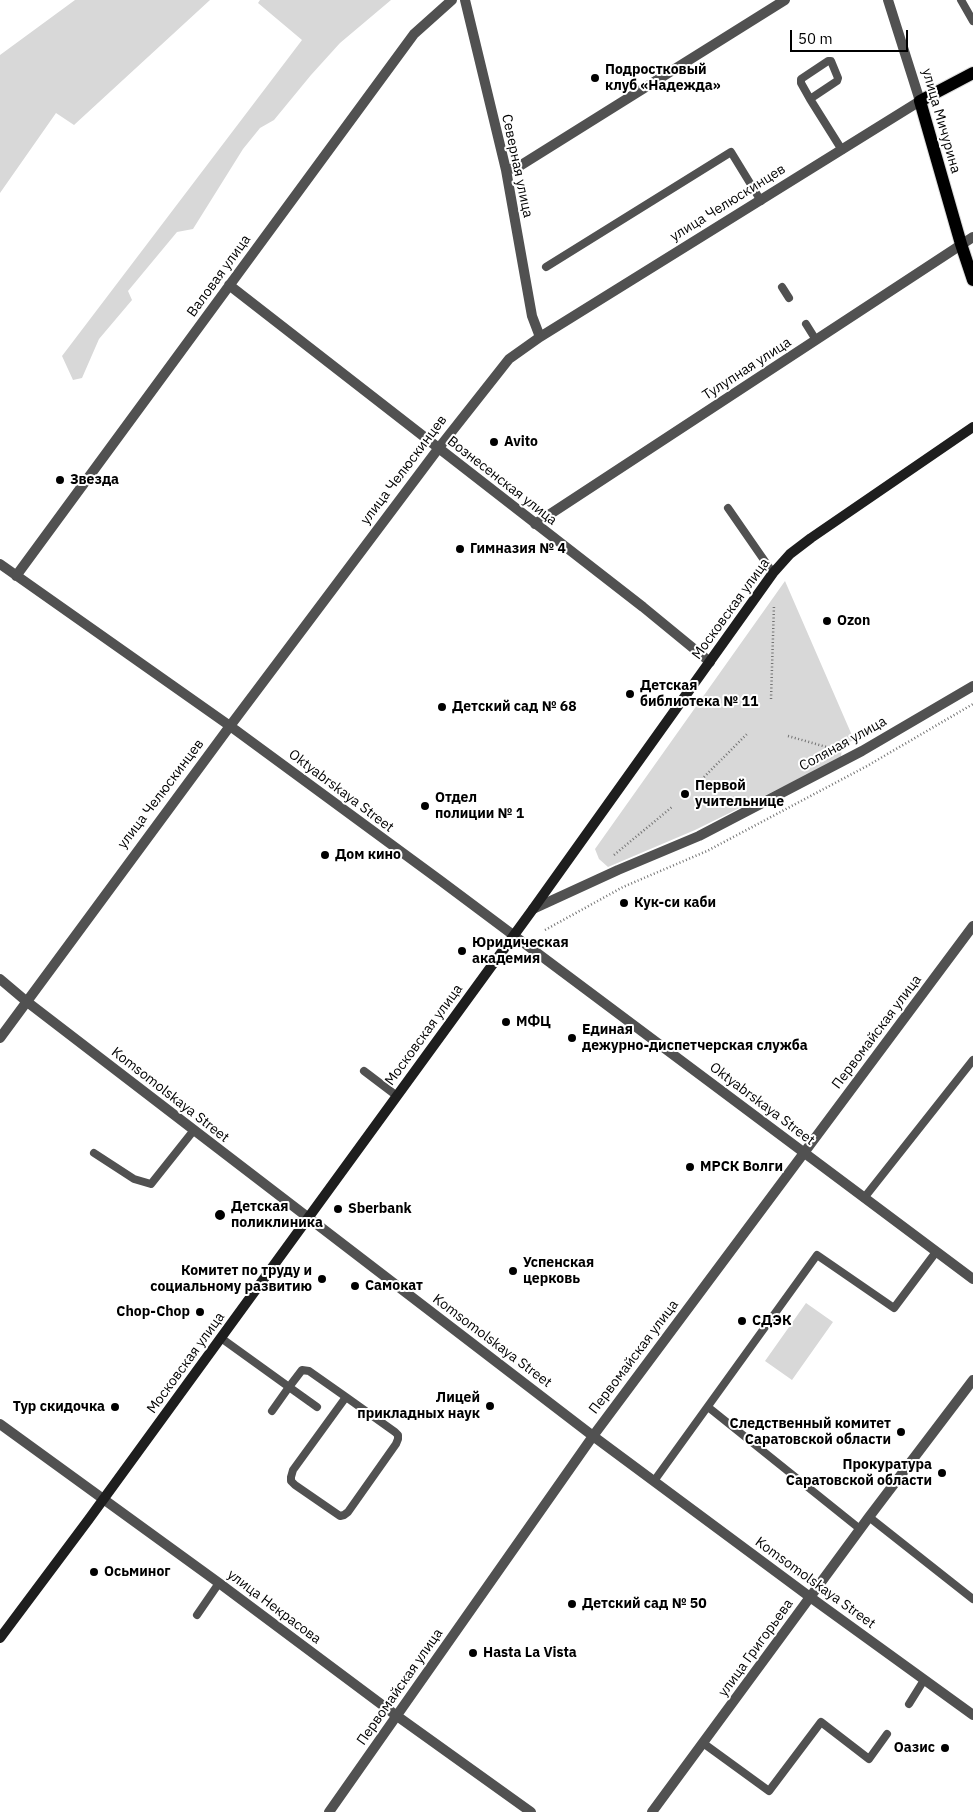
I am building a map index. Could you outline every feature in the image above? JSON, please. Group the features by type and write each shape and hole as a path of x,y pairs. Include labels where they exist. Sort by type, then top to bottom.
{"main road":[{"name":"улица Челюскинцев","path":"920,101 973,73"},
{"name":"улица Мичурина","path":"920,101 973,280"},
{"name":"Московская улица","path":"0,1638 103,1500 514,935 773,573 790,554 811,538 973,427"}],"street":[{"name":"Валовая улица","path":"16,576 414,34 452,0"},
{"name":"Северная улица","path":"465,0 506,170 532,316 540,337"},
{"path":"506,170 518,167 785,0"},
{"name":"улица Мичурина","path":"888,0 920,101"},
{"name":"улица Челюскинцев","path":"0,1038 230,726 438,449 510,359 540,337 920,101"},
{"name":"Тулупная улица","path":"536,524 973,237"},
{"name":"Вознесенская улица","path":"229,286 536,524 710,662"},
{"name":"Oktyabrskaya Street","path":"0,564 230,726 514,935 973,1279"},
{"name":"Соляная улица","path":"533,908 699,836 854,755 973,686"},
{"name":"Первомайская улица","path":"329,1812 593,1436 973,926"},
{"name":"Komsomolskaya Street","path":"0,979 26,1001 593,1436 973,1715"},
{"name":"улица Григорьева","path":"652,1812 869,1517 973,1380"},
{"name":"улица Некрасова","path":"0,1424 219,1583 397,1716 531,1812"}],"lane":[{"path":"961,0 973,21"},
{"path":"810,99 837,81 830,60 801,79 801,83 810,99 842,150"},
{"path":"546,267 731,152 761,201"},
{"path":"782,287 789,298"},
{"path":"806,324 816,340"},
{"path":"728,508 773,573"},
{"path":"864,1198 973,1060"},
{"path":"364,1071 397,1096"},
{"path":"94,1153 134,1179 151,1184 194,1130"},
{"path":"654,1481 817,1254 894,1308 936,1252"},
{"path":"221,1338 317,1407"},
{"path":"272,1410 299,1373 305,1370 346,1397 398,1435 398,1439 348,1512 340,1516 295,1485 291,1477 346,1397"},
{"path":"708,1408 860,1530"},
{"path":"869,1517 973,1599"},
{"path":"197,1615 219,1583"},
{"path":"909,1704 924,1680"},
{"path":"703,1744 769,1791 821,1722 869,1759 887,1734"}],"path":[{"path":"771,699 774,605"},
{"path":"699,782 748,734"},
{"path":"788,736 854,755"},
{"path":"614,855 672,807"}],"shaded area":[{"path":"75,0 210,0 74,125 56,113 0,193 0,55"},
{"path":"260,0 391,0 340,43 274,120 260,128 243,149 193,229 177,232 128,291 132,300 99,339 82,378 73,380 62,356 302,40 258,3"},
{"path":"785,581 854,740 842,745 841,758 695,830 608,867 599,859 595,849"},
{"path":"806,1303 833,1322 792,1380 765,1361"}],"place":[{"name":"Подростковый клуб «Надежда»","path":"595,78"},
{"name":"Avito","path":"494,442"},
{"name":"Звезда","path":"60,480"},
{"name":"Гимназия № 4","path":"460,549"},
{"name":"Ozon","path":"827,621"},
{"name":"Детская библиотека № 11","path":"630,694"},
{"name":"Детский сад № 68","path":"442,707"},
{"name":"Первой учительнице","path":"685,794"},
{"name":"Отдел полиции № 1","path":"425,806"},
{"name":"Дом кино","path":"325,855"},
{"name":"Кук-си каби","path":"624,903"},
{"name":"Юридическая академия","path":"462,951"},
{"name":"МФЦ","path":"506,1022"},
{"name":"Единая дежурно-диспетчерская служба","path":"572,1038"},
{"name":"МРСК Волги","path":"690,1167"},
{"name":"Sberbank","path":"338,1209"},
{"name":"Детская поликлиника","path":"220,1215"},
{"name":"Успенская церковь","path":"513,1271"},
{"name":"Комитет по труду и социальному развитию","path":"322,1279"},
{"name":"Самокат","path":"355,1286"},
{"name":"Chop-Chop","path":"200,1312"},
{"name":"СДЭК","path":"742,1321"},
{"name":"Лицей прикладных наук","path":"490,1406"},
{"name":"Тур скидочка","path":"115,1407"},
{"name":"Следственный комитет Саратовской области","path":"901,1432"},
{"name":"Прокуратура Саратовской области","path":"942,1473"},
{"name":"Осьминог","path":"94,1572"},
{"name":"Детский сад № 50","path":"572,1604"},
{"name":"Hasta La Vista","path":"473,1653"},
{"name":"Оазис","path":"945,1748"}]}
